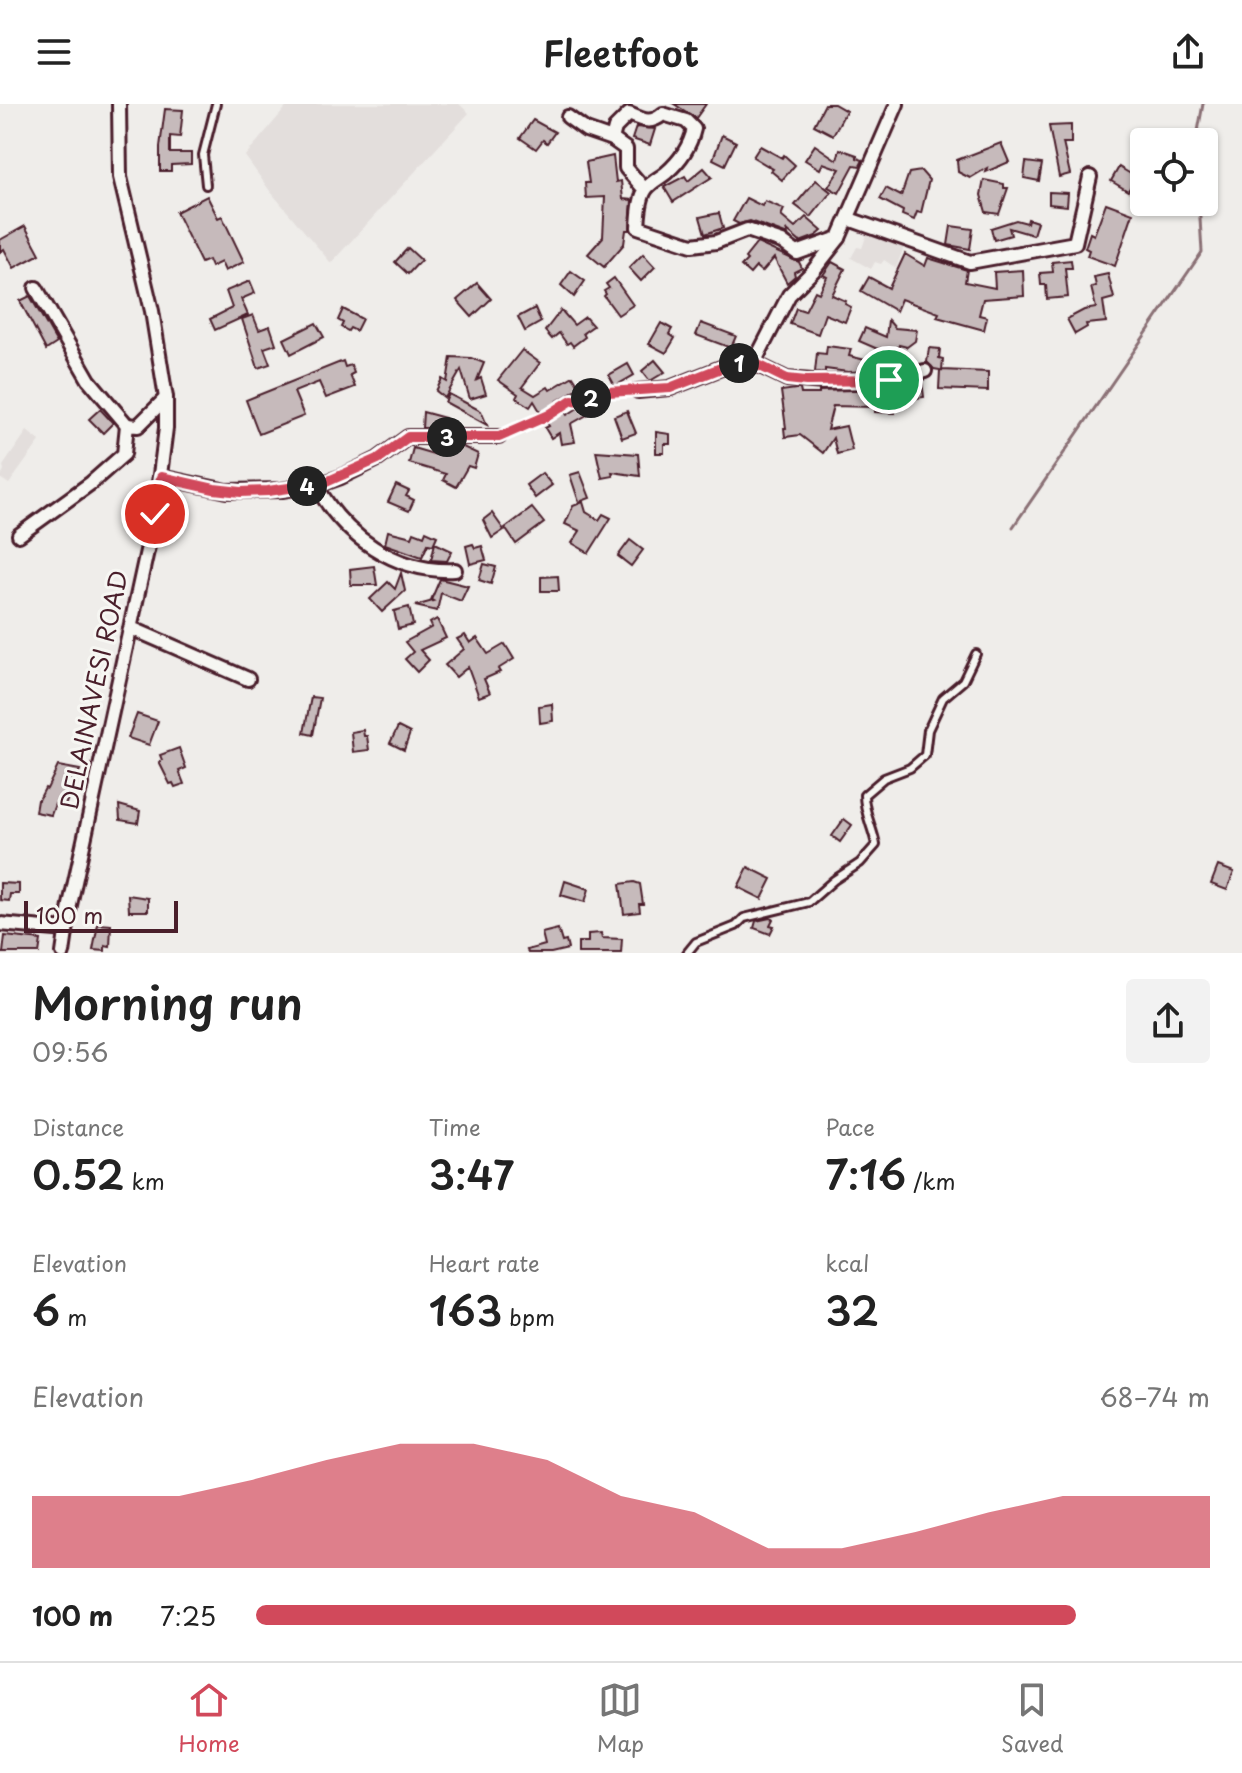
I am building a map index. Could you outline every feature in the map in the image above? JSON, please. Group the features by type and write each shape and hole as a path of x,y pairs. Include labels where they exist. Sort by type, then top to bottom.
{"street":[{"name":"DELAINAVESI ROAD","path":"63,953 161,477 166,398 152,311 120,177 119,104"},
{"path":"754,363 785,302 839,238 897,104"},
{"path":"612,139 615,128 629,114 647,122 655,121 663,114 676,116 694,129 687,149 668,171 645,190 638,227 692,245 716,242 747,230 782,242 797,253 839,238"},
{"path":"568,117 586,130 612,139 626,149 626,168 645,190"},
{"path":"849,219 970,262 1075,243 1090,177"},
{"path":"36,288 89,380 127,425 138,426 166,398"},
{"path":"638,391 670,388 721,368 754,363 787,379 824,382 889,380 925,371"},
{"path":"19,535 91,483 124,454 127,425"},
{"path":"161,477 214,489 268,491 316,485 341,477 378,459 408,437 499,437"},
{"path":"316,485 336,517 366,543 424,567 455,570"},
{"path":"131,628 248,679"},
{"path":"0,924 66,930"}],"lane":[{"path":"206,185 203,155 216,104"},
{"path":"687,953 696,942 736,926 744,918 809,902 860,863 876,845 874,829 864,807 864,795 884,778 910,768 925,755 928,730 943,698 963,681 976,654"}],"path":[{"path":"499,437 549,415 572,400 583,401 608,392 638,391"}],"shaded area":[{"path":"289,104 459,104 469,113 331,263 270,191 245,156"},
{"path":"867,234 905,244 896,268 884,260 881,264 875,262 871,269 851,258 857,247 862,248"},
{"path":"27,431 40,441 9,484 0,478 3,466"}],"building":[{"path":"674,104 706,104 696,118"},
{"path":"825,104 834,104 846,111 833,135 814,125"},
{"path":"165,109 183,110 180,137 170,136 170,153 191,153 191,164 171,165 171,171 160,171"},
{"path":"533,120 555,132 547,143 543,140 536,149 520,138"},
{"path":"1071,125 1071,143 1063,143 1070,174 1059,177 1049,126"},
{"path":"636,127 655,129 650,145 632,139"},
{"path":"722,135 736,142 725,165 713,159"},
{"path":"1001,143 1009,162 986,172 987,168 970,178 958,172 957,160"},
{"path":"815,145 837,160 840,149 863,160 860,166 854,165 839,193 828,187 840,169 823,163 820,169 805,160"},
{"path":"760,146 782,158 784,155 795,165 782,180 771,171 773,169 753,157"},
{"path":"613,156 616,182 621,181 623,199 632,200 630,230 626,230 624,244 604,267 588,254 603,237 605,197 586,198 585,183 589,183 586,162"},
{"path":"1026,162 1042,164 1039,181 1024,178"},
{"path":"1119,167 1130,173 1128,191 1111,181"},
{"path":"704,168 712,177 673,202 664,187 685,176 688,181"},
{"path":"921,171 929,180 921,213 917,212 914,220 880,199 886,188 901,196 909,173"},
{"path":"816,180 831,192 811,217 795,205"},
{"path":"984,180 1004,184 1004,188 1008,188 999,214 986,212 981,195"},
{"path":"1049,192 1068,193 1067,206 1049,204"},
{"path":"207,196 218,218 222,216 244,262 225,271 221,262 211,267 208,260 201,263 176,212"},
{"path":"746,198 762,206 765,201 784,209 781,216 795,228 806,217 822,231 800,242 786,230 788,235 750,221 739,224 733,221"},
{"path":"1106,203 1130,212 1132,216 1115,266 1087,256 1089,250 1085,248 1090,233 1094,235"},
{"path":"719,213 723,228 705,234 700,217"},
{"path":"1028,219 1037,222 1033,235 1009,228 1011,235 994,240 991,228 1016,220 1027,223"},
{"path":"25,226 40,254 14,268 4,249 0,252 0,240"},
{"path":"951,226 973,229 970,249 948,245"},
{"path":"757,243 799,262 802,268 794,272 795,276 787,283 774,258 762,272 756,267 750,274 741,266"},
{"path":"408,248 421,260 408,274 395,262"},
{"path":"643,254 655,267 641,281 629,268"},
{"path":"905,254 925,266 928,258 967,270 965,282 995,288 994,272 1023,270 1024,296 983,299 979,315 987,317 984,330 937,317 939,313 901,299 896,311 861,291 869,277 889,288"},
{"path":"1071,260 1072,268 1065,268 1068,297 1047,299 1046,285 1041,285 1040,273 1053,272 1052,262"},
{"path":"832,262 845,269 832,295 846,301 845,304 851,307 845,322 825,314 818,334 790,324 796,308 805,311 815,291 819,293 827,277 823,275"},
{"path":"571,271 585,281 574,297 561,285"},
{"path":"1108,274 1114,298 1103,301 1106,322 1086,324 1087,327 1075,334 1067,319 1096,308 1091,287 1096,286 1094,277"},
{"path":"614,278 633,305 618,315 604,296 604,291 609,288 606,284"},
{"path":"250,281 255,293 241,299 248,315 215,330 210,319 232,308 226,291"},
{"path":"477,283 491,299 472,317 457,300"},
{"path":"30,296 57,343 46,350 20,301"},
{"path":"535,308 541,322 525,331 518,317"},
{"path":"343,309 362,319 356,331 341,327 343,323 338,320"},
{"path":"561,310 574,325 585,317 593,326 573,346 570,342 567,344 559,333 552,339 545,331"},
{"path":"253,315 259,330 270,326 276,344 264,348 270,364 258,368 242,319"},
{"path":"888,320 895,328 917,330 915,341 907,347 899,345 896,357 859,341 865,328 886,337"},
{"path":"316,323 324,337 291,354 284,339"},
{"path":"661,323 672,329 669,334 675,338 666,353 649,344"},
{"path":"701,323 736,336 731,348 696,335"},
{"path":"827,346 851,349 849,356 894,367 894,370 848,372 825,369 825,373 815,372 817,353 826,354"},
{"path":"929,348 940,349 942,370 988,372 988,391 939,389 940,370 927,362"},
{"path":"522,350 540,363 522,387 535,395 573,376 580,387 557,401 567,415 581,406 587,415 571,424 575,442 561,444 559,433 551,438 545,428 549,426 534,401 530,407 498,380"},
{"path":"451,357 471,358 484,363 477,380 481,378 486,394 470,399 461,370 445,398 436,391 442,379 447,382"},
{"path":"655,360 665,372 650,381 642,371"},
{"path":"343,361 345,367 351,365 354,373 350,375 355,387 326,398 319,382 294,392 304,416 259,434 246,400"},
{"path":"628,364 634,375 615,386 609,375"},
{"path":"922,381 924,397 895,401 895,413 875,412 875,407 833,406 827,430 846,426 852,450 837,454 833,438 823,453 800,435 785,437 781,391 800,389 801,394 819,394 819,391 890,389"},
{"path":"449,394 481,411 487,425 445,402"},
{"path":"100,409 113,423 103,433 89,419"},
{"path":"627,411 636,433 622,438 614,416"},
{"path":"423,412 445,418 442,428 422,428"},
{"path":"656,432 670,434 670,444 664,444 664,453 656,453"},
{"path":"440,446 461,446 478,454 474,468 468,466 456,487 443,480 446,474 409,463 413,448 437,455"},
{"path":"596,451 638,454 640,476 612,472 613,476 602,478"},
{"path":"580,472 590,498 579,502 570,475"},
{"path":"542,473 552,485 535,498 526,485"},
{"path":"396,485 409,491 406,496 414,500 409,511 388,502"},
{"path":"583,502 586,512 599,520 603,514 611,518 589,553 572,543 580,531 565,524 573,506"},
{"path":"532,508 544,523 516,544 505,528"},
{"path":"492,513 504,530 492,538 483,520"},
{"path":"388,531 412,537 414,532 424,536 426,531 437,536 433,545 428,544 422,557 385,544"},
{"path":"630,540 643,550 631,566 618,556"},
{"path":"435,543 452,551 447,561 431,560"},
{"path":"473,544 475,548 482,546 486,560 470,564 466,546"},
{"path":"484,564 496,567 491,584 479,580"},
{"path":"374,566 377,585 351,585 350,569"},
{"path":"401,573 405,591 382,612 370,599 388,582 395,589"},
{"path":"558,576 559,591 541,591 541,577"},
{"path":"440,579 468,586 461,601 441,593 437,611 415,606 433,601"},
{"path":"409,607 413,625 398,629 394,611"},
{"path":"437,619 446,638 420,650 429,660 417,672 405,659 413,652 405,642 432,627 430,623"},
{"path":"465,635 470,643 477,638 488,654 505,644 514,659 498,669 500,672 484,679 490,693 479,697 468,667 456,677 445,665 464,649 457,639"},
{"path":"311,697 320,698 313,735 304,733"},
{"path":"552,704 553,721 540,723 539,706"},
{"path":"137,714 158,721 149,745 128,738"},
{"path":"398,727 410,733 404,750 390,743"},
{"path":"363,730 369,750 353,752 351,732"},
{"path":"179,748 186,768 179,771 184,784 175,787 173,783 170,784 159,762 162,760 160,755"},
{"path":"58,766 80,770 64,808 55,804 51,815 35,812 37,800 47,789"},
{"path":"119,805 140,811 138,823 120,820"},
{"path":"844,819 852,825 840,842 832,836"},
{"path":"1218,866 1234,872 1227,890 1211,884"},
{"path":"748,867 772,879 762,899 738,887"},
{"path":"565,881 589,889 585,902 561,895"},
{"path":"0,883 19,884 19,894 10,894 9,901 0,900"},
{"path":"620,884 640,884 643,904 639,904 640,912 624,914"},
{"path":"128,895 148,898 148,911 129,911"},
{"path":"773,919 770,925 774,926 770,934 754,928 756,921"},
{"path":"98,924 111,925 110,947 105,946 105,951 93,950"},
{"path":"558,929 568,949 528,953 527,950 545,945 542,933"},
{"path":"601,933 602,938 622,939 621,953 578,953 578,942 588,942 588,934"},
{"path":"5,936 41,940 39,953 3,953"}],"waterway":[{"path":"1199,128 1203,104"},
{"path":"1013,527 1202,252 1200,216"}],"route":[{"path":"155,514 161,477 241,492 324,483 378,459 408,437 499,437 549,415 572,400 583,401 608,392 670,388 733,364 754,363 787,379 806,381 889,380"}]}
